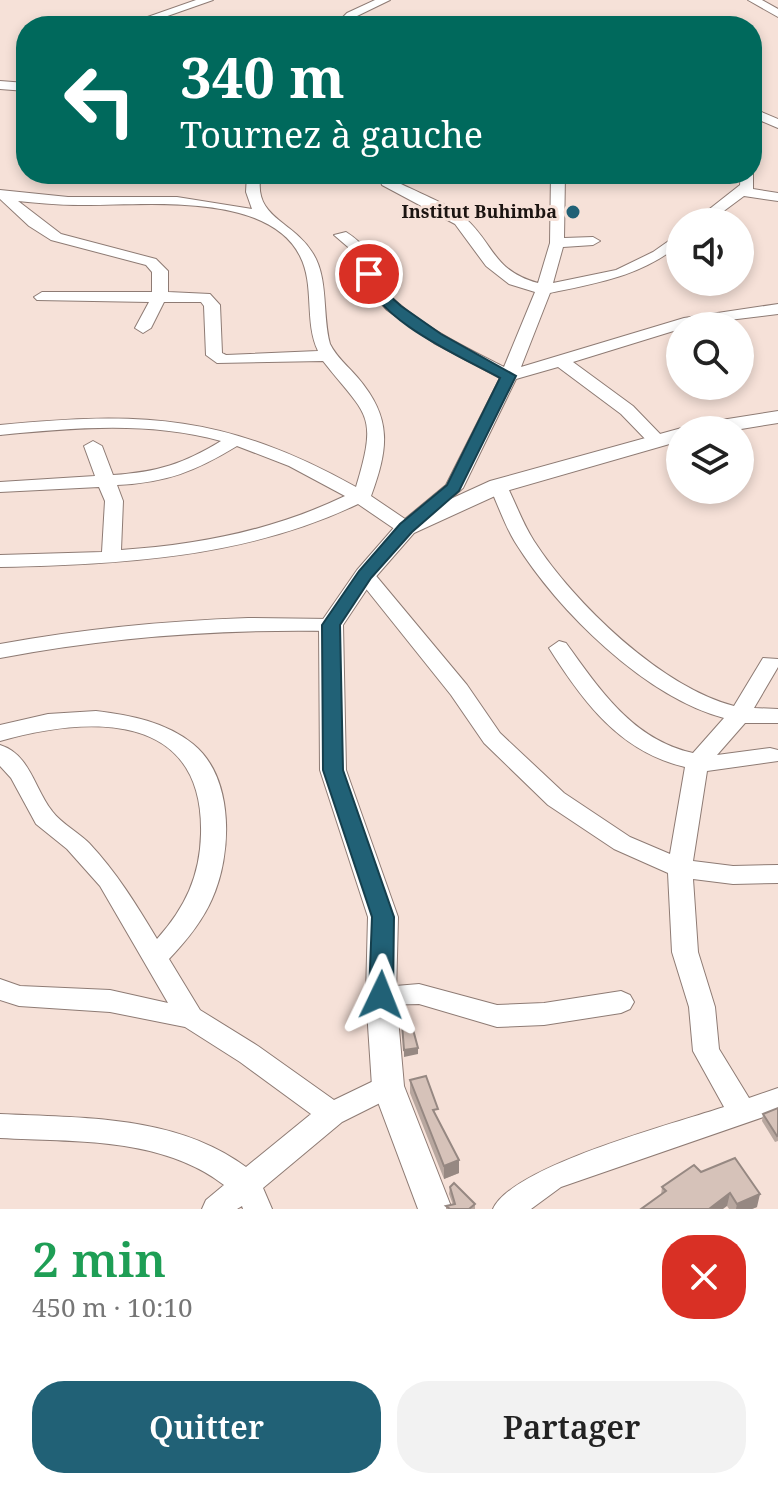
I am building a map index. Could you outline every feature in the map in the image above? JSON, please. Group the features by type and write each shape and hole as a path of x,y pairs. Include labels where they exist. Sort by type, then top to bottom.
{"street":[{"path":"158,16 207,0"},
{"path":"350,16 384,0"},
{"path":"754,0 778,14"},
{"path":"251,184 254,201 264,218"},
{"path":"391,184 460,221 491,263 514,281 544,290 621,273 666,248"},
{"path":"435,1209 388,1086 381,995 383,917 333,770 331,625 365,575 406,528 454,488 509,376 544,290 557,243 558,184"},
{"path":"719,208 747,184"},
{"path":"742,191 778,197"},
{"path":"0,561 111,558 262,536 324,516 362,495 379,438 372,408 328,356 313,308 307,254 290,235 264,218 235,208 200,202 41,200 2,194"},
{"path":"2,194 34,223 56,237 151,262 160,271 160,295 143,328"},
{"path":"341,235 359,245 367,256 375,291 396,309 436,337 509,376 684,323 773,314"},
{"path":"557,243 593,241"},
{"path":"42,297 205,297 211,300 214,355 223,360 328,356"},
{"path":"562,362 666,437"},
{"path":"754,421 778,417"},
{"path":"0,430 150,423 235,440 314,469 362,495 406,528"},
{"path":"406,528 498,486 666,439"},
{"path":"0,487 106,482 176,472 235,440"},
{"path":"93,446 115,510 111,558"},
{"path":"498,486 527,545 586,613 639,665 692,698 739,715 778,716"},
{"path":"365,575 459,690 492,738 556,799 622,843 680,868 733,875 778,874"},
{"path":"0,651 60,639 174,627 272,622 331,625"},
{"path":"559,648 618,727 662,752 697,763 770,756"},
{"path":"741,1110 706,1051 702,1007 685,952 680,868 697,763 739,715 770,663"},
{"path":"0,733 41,721 98,717 153,729 190,752 210,789 216,836 202,894 183,927 155,957"},
{"path":"0,753 20,773 44,818 75,843 109,880 191,1018"},
{"path":"0,989 19,996 110,1001 191,1018 249,1054 332,1114"},
{"path":"381,995 419,994 497,1016 544,1014 621,1002"},
{"path":"216,1209 332,1114 388,1086"},
{"path":"507,1209 552,1178 741,1110 778,1100"},
{"path":"0,1126 115,1134 192,1149 244,1183 258,1209"}],"building":[{"path":"411,1022 418,1048 404,1050 402,1024"},
{"path":"426,1076 438,1109 433,1110 459,1160 444,1166 410,1080"},
{"path":"778,1108 778,1135 777,1136 763,1114"},
{"path":"735,1158 760,1194 737,1204 730,1193 709,1209 641,1209 666,1191 662,1187 694,1165 701,1172"},
{"path":"454,1183 475,1204 469,1209 450,1209 446,1206 455,1204 450,1187"}],"place":[{"name":"Institut Buhimba","path":"573,212"}],"route":[{"path":"369,274 375,291 396,309 436,337 509,376 454,488 406,528 365,575 331,625 333,770 383,917 381,995"}]}
